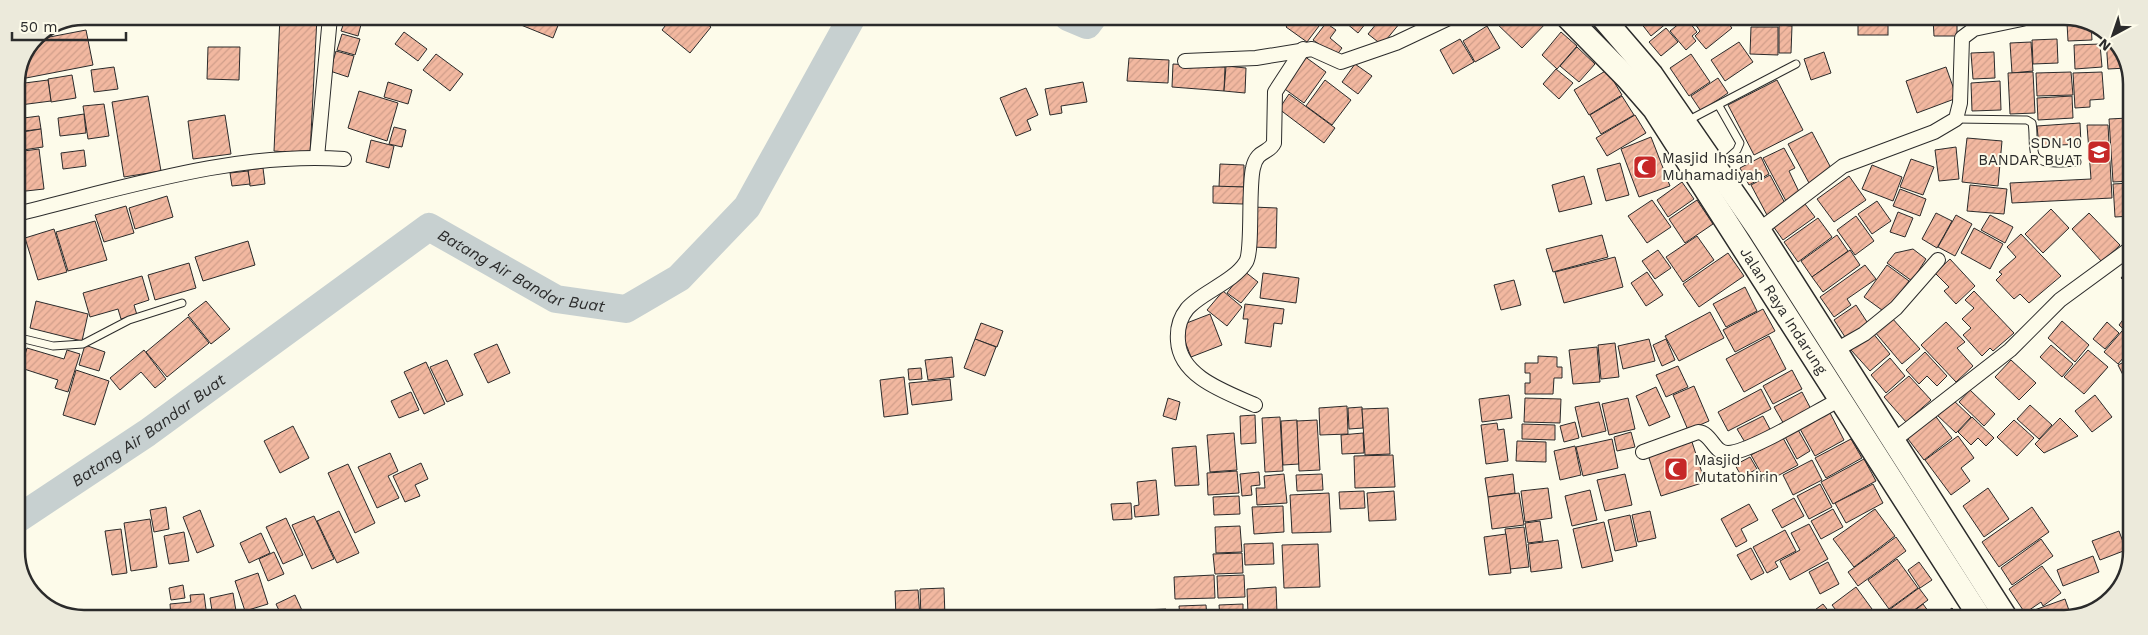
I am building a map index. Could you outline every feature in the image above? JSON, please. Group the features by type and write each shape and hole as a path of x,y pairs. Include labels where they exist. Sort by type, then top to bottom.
{"highway":[{"name":"Jalan Raya Indarung","path":"1575,25 1627,78 1654,109 1975,610"},
{"name":"Jalan Raya Indarung","path":"1609,25 1652,75 1759,230 2000,610"}],"street":[{"path":"317,157 329,25"},
{"path":"1185,61 1256,58 1303,49 1319,51 1341,62 1396,43 1434,25"},
{"path":"1759,230 1843,166 1934,132 1956,119 1960,103 1962,38 1974,28 1988,25"},
{"path":"1255,405 1196,374 1179,354 1177,328 1187,308 1239,270 1247,261 1249,250 1249,190 1253,166 1259,154 1274,143 1275,92 1303,49"},
{"path":"25,212 244,162 317,157 344,159"},
{"path":"1893,441 2010,350 2060,300 2123,254"},
{"path":"1836,350 1864,334 1896,308 1938,260"},
{"path":"1644,452 1698,432 1706,435 1716,449 1729,453 1750,446 1840,400"}],"lane":[{"path":"1685,122 1719,106 1796,64"},
{"path":"1717,168 1737,150 1740,143 1719,106"},
{"path":"1956,119 2027,120 2032,124 2036,155 2040,160 2046,163 2077,162"},
{"path":"25,339 53,346 83,344 129,320 182,303"}],"building":[{"path":"280,25 317,25 310,154 274,151"},
{"path":"343,25 361,25 358,36 341,31"},
{"path":"521,25 558,25 553,38"},
{"path":"666,25 708,25 711,27 690,53 662,30"},
{"path":"1288,25 1320,25 1307,42 1286,27"},
{"path":"1324,25 1329,25 1336,30 1330,38 1342,48 1336,56 1313,40"},
{"path":"1348,25 1364,25 1358,33"},
{"path":"1375,25 1398,25 1382,45 1368,34"},
{"path":"1498,25 1544,25 1522,48"},
{"path":"1642,25 1664,25 1651,36"},
{"path":"1677,25 1692,25 1697,32 1692,36 1696,41 1686,50 1670,31"},
{"path":"1696,25 1730,25 1732,28 1706,49 1695,36 1700,31"},
{"path":"1779,25 1792,26 1791,53 1779,53"},
{"path":"1858,25 1888,25 1888,35 1858,35"},
{"path":"1933,25 1957,25 1957,36 1934,36"},
{"path":"2067,25 2088,30 2088,40 2068,41"},
{"path":"1487,26 1500,48 1475,62 1463,41"},
{"path":"1751,27 1778,27 1778,55 1750,54"},
{"path":"1666,28 1678,42 1661,56 1649,42"},
{"path":"86,30 93,65 25,78 29,61 42,42 48,37"},
{"path":"404,32 427,49 418,61 395,44"},
{"path":"1561,32 1577,46 1557,69 1542,55"},
{"path":"342,34 360,39 355,55 337,50"},
{"path":"1460,39 1474,62 1453,74 1440,50"},
{"path":"2057,39 2058,63 2033,64 2032,40"},
{"path":"1739,42 1753,62 1725,81 1711,60"},
{"path":"2031,42 2033,71 2012,73 2010,43"},
{"path":"2088,44 2088,60 2101,60 2102,67 2075,69 2074,45"},
{"path":"208,47 240,47 239,80 207,79"},
{"path":"1577,47 1595,64 1579,82 1560,66"},
{"path":"336,51 354,56 348,77 330,71"},
{"path":"1824,52 1831,73 1811,80 1804,59"},
{"path":"1994,52 1995,78 1973,79 1971,53"},
{"path":"436,54 463,74 450,91 423,70"},
{"path":"1691,54 1710,82 1689,96 1670,68"},
{"path":"1304,56 1326,72 1304,103 1282,87"},
{"path":"1129,58 1169,60 1168,83 1127,81"},
{"path":"2107,60 2118,60 2121,68 2108,69"},
{"path":"1173,64 1225,67 1224,91 1172,87"},
{"path":"1355,64 1372,76 1358,94 1342,82"},
{"path":"1226,66 1246,68 1245,93 1224,91"},
{"path":"114,67 118,89 94,92 91,70"},
{"path":"1946,67 1957,98 1917,113 1906,81"},
{"path":"1556,69 1573,83 1559,99 1543,84"},
{"path":"1607,70 1622,95 1589,115 1574,90"},
{"path":"2033,72 2035,113 2010,114 2008,73"},
{"path":"2071,72 2073,95 2037,96 2036,73"},
{"path":"2102,72 2104,99 2090,100 2090,107 2075,108 2073,73"},
{"path":"72,75 76,98 51,102 48,79"},
{"path":"1718,78 1728,93 1701,111 1691,96"},
{"path":"48,80 51,101 25,104 25,83"},
{"path":"1325,80 1351,100 1332,125 1306,106"},
{"path":"1777,80 1803,130 1754,155 1728,105"},
{"path":"2000,81 2001,110 1972,111 1971,83"},
{"path":"388,82 412,90 408,104 384,97"},
{"path":"1083,82 1087,102 1061,106 1062,113 1050,115 1045,89"},
{"path":"1026,88 1038,115 1027,120 1031,130 1016,136 1000,98"},
{"path":"359,91 398,103 387,141 348,128"},
{"path":"1289,94 1335,128 1324,143 1279,109"},
{"path":"148,96 161,171 124,177 112,102"},
{"path":"1622,96 1634,115 1601,134 1590,115"},
{"path":"2072,96 2073,118 2038,120 2037,98"},
{"path":"104,104 109,136 88,139 83,106"},
{"path":"84,114 86,133 60,136 58,118"},
{"path":"225,115 231,154 193,159 188,121"},
{"path":"1635,115 1646,133 1607,156 1596,138"},
{"path":"39,116 41,129 25,131 25,118"},
{"path":"2123,118 2123,181 2113,182 2109,119"},
{"path":"2080,123 2081,144 2039,146 2037,126"},
{"name":"SDN 10 BANDAR BUAT","path":"2087,125 2108,125 2112,198 2012,203 2010,183 2091,179"},
{"path":"394,127 406,130 402,147 389,144"},
{"path":"41,129 43,147 25,150 25,132"},
{"path":"1812,132 1832,170 1809,183 1788,144"},
{"name":"Masjid Ihsan Muhamadiyah","path":"1651,137 1670,186 1639,197 1621,149"},
{"path":"1967,138 2002,141 1998,186 1962,182"},
{"path":"371,140 394,146 389,168 366,162"},
{"path":"1956,147 1959,179 1939,181 1935,150"},
{"path":"1784,148 1795,168 1789,171 1800,194 1786,201 1763,158"},
{"path":"39,149 44,189 25,191 25,151"},
{"path":"84,150 86,166 63,169 61,153"},
{"path":"1761,157 1769,174 1749,185 1740,168"},
{"path":"1911,159 1934,167 1923,195 1900,187"},
{"path":"1620,163 1629,195 1606,201 1597,169"},
{"path":"1220,164 1244,165 1244,187 1219,187"},
{"path":"1872,165 1902,177 1893,201 1862,189"},
{"path":"263,168 265,184 250,186 248,170"},
{"path":"248,171 250,184 232,186 230,173"},
{"path":"1770,175 1787,207 1768,217 1751,185"},
{"path":"1584,176 1592,204 1559,212 1552,185"},
{"path":"1849,176 1866,200 1834,222 1817,199"},
{"path":"1682,182 1694,199 1668,217 1657,200"},
{"path":"2123,183 2123,216 2115,217 2113,184"},
{"path":"1970,185 2007,189 2004,214 1967,211"},
{"path":"1213,186 1244,187 1243,204 1213,203"},
{"path":"1900,189 1926,199 1920,216 1893,206"},
{"path":"167,196 173,217 135,229 129,208"},
{"path":"1652,200 1671,227 1647,243 1628,216"},
{"path":"1697,200 1713,224 1685,243 1669,219"},
{"path":"1877,201 1891,221 1872,234 1858,214"},
{"path":"1805,204 1815,217 1783,240 1773,226"},
{"path":"126,206 134,233 104,242 95,215"},
{"path":"1252,207 1277,208 1276,248 1252,247"},
{"path":"2051,209 2069,228 2043,253 2025,234"},
{"path":"1898,212 1913,218 1905,237 1890,232"},
{"path":"1936,213 1952,221 1937,248 1922,239"},
{"path":"2089,213 2120,245 2102,262 2072,229"},
{"path":"1956,215 1972,224 1955,256 1938,247"},
{"path":"1990,215 2013,227 2005,243 1981,230"},
{"path":"1856,216 1874,241 1855,255 1837,230"},
{"path":"1818,218 1832,237 1798,262 1784,242"},
{"path":"95,221 107,260 68,271 56,232"},
{"path":"1974,228 2003,244 1990,269 1961,253"},
{"path":"54,229 67,272 38,280 25,238"},
{"path":"2021,234 2061,276 2029,303 2020,294 2014,299 1996,280 2002,274 1999,272 2016,257 2007,247"},
{"path":"1602,235 1608,257 1553,272 1546,249"},
{"path":"1837,235 1848,251 1812,277 1801,261"},
{"path":"1697,236 1714,260 1683,282 1666,257"},
{"path":"248,241 255,265 203,281 195,257"},
{"path":"1913,249 1926,259 1912,281 1887,263 1895,253"},
{"path":"1658,250 1671,268 1655,279 1642,261"},
{"path":"1850,250 1860,265 1823,292 1812,277"},
{"path":"1728,253 1744,276 1699,307 1683,284"},
{"path":"1615,257 1623,287 1564,303 1555,272"},
{"path":"1950,259 1975,286 1956,304 1944,291 1949,287 1935,273"},
{"path":"189,263 196,288 155,300 148,275"},
{"path":"1865,265 1876,279 1847,299 1851,305 1834,317 1820,297"},
{"path":"1887,265 1909,281 1886,313 1864,297"},
{"path":"1244,271 1258,282 1241,303 1227,293"},
{"path":"1647,272 1663,295 1646,306 1631,283"},
{"path":"1263,273 1299,278 1296,303 1260,298"},
{"path":"142,276 149,300 134,305 137,315 121,319 118,309 90,317 83,293"},
{"path":"1514,280 1521,305 1501,310 1494,285"},
{"path":"1745,287 1757,311 1726,327 1713,304"},
{"path":"1223,291 1242,307 1227,326 1207,310"},
{"path":"1974,291 2014,333 1993,351 1990,348 1982,356 1963,335 1971,328 1962,319 1974,308 1965,300"},
{"path":"36,301 88,314 82,341 30,328"},
{"path":"206,301 230,329 211,344 188,315"},
{"path":"1245,304 1284,309 1282,324 1274,323 1271,347 1245,343 1248,319 1243,319"},
{"path":"1856,305 1869,325 1847,340 1834,320"},
{"path":"1763,309 1775,331 1735,352 1723,330"},
{"path":"1710,312 1724,338 1679,361 1665,336"},
{"path":"1210,314 1222,345 1191,357 1179,326"},
{"path":"188,317 209,343 167,377 146,352"},
{"path":"1891,317 1920,349 1902,364 1874,331"},
{"path":"2123,320 2123,329 2119,325"},
{"path":"2062,321 2089,345 2075,362 2048,338"},
{"path":"1946,322 1965,342 1957,348 1973,366 1956,382 1921,345"},
{"path":"2107,322 2119,333 2105,349 2093,339"},
{"path":"981,323 1003,331 997,347 975,339"},
{"path":"1872,332 1890,354 1870,371 1851,350"},
{"path":"2123,332 2123,358 2118,364 2104,352"},
{"path":"1769,336 1786,369 1744,392 1726,359"},
{"path":"975,339 996,347 985,376 964,368"},
{"path":"1649,339 1655,361 1623,369 1618,346"},
{"path":"1666,339 1675,360 1662,366 1653,345"},
{"path":"1615,343 1619,377 1601,379 1598,345"},
{"path":"497,344 510,373 488,383 474,354"},
{"path":"85,345 105,352 99,371 79,365"},
{"path":"2051,345 2073,364 2062,377 2040,357"},
{"path":"1597,347 1600,382 1573,384 1569,350"},
{"path":"27,348 64,359 67,350 80,354 68,392 55,388 58,380 25,369"},
{"path":"144,350 166,379 155,388 141,372 120,390 110,378"},
{"path":"2088,350 2108,367 2084,394 2064,377"},
{"path":"1925,352 1947,376 1937,386 1927,376 1919,384 1906,370"},
{"path":"1538,356 1557,357 1557,367 1562,367 1562,378 1554,378 1553,394 1525,394 1525,383 1530,383 1530,373 1525,373 1525,363 1538,363"},
{"path":"952,357 954,377 928,380 925,360"},
{"path":"1890,358 1905,376 1886,393 1871,375"},
{"path":"447,360 463,395 447,402 430,367"},
{"path":"2011,360 2036,383 2019,400 1995,377"},
{"path":"426,362 445,404 424,414 404,372"},
{"path":"2123,362 2123,375 2118,365"},
{"path":"1678,366 1688,387 1666,397 1656,375"},
{"path":"921,368 922,379 909,380 908,369"},
{"path":"76,370 109,381 95,425 63,415"},
{"path":"1792,370 1802,389 1773,404 1763,386"},
{"path":"1909,376 1931,400 1906,422 1884,397"},
{"path":"904,377 908,414 884,417 880,380"},
{"path":"950,379 952,400 912,405 909,383"},
{"path":"1694,386 1709,421 1688,430 1673,395"},
{"path":"1656,387 1670,417 1649,426 1636,396"},
{"path":"1761,389 1771,409 1728,431 1718,412"},
{"path":"1970,390 1995,414 1984,426 1959,402"},
{"path":"411,392 419,410 399,418 391,401"},
{"path":"1802,392 1812,411 1785,426 1774,407"},
{"path":"1509,395 1512,418 1482,422 1479,399"},
{"path":"2095,395 2112,417 2092,432 2075,411"},
{"path":"1168,398 1180,402 1176,420 1163,416"},
{"path":"1525,398 1561,399 1560,423 1524,422"},
{"path":"1628,398 1635,429 1609,435 1602,404"},
{"path":"1952,399 1971,417 1956,433 1937,415"},
{"path":"1599,402 1606,431 1582,437 1575,407"},
{"path":"2030,405 2052,425 2039,439 2017,419"},
{"path":"1347,406 1348,434 1320,435 1319,408"},
{"path":"1362,407 1363,428 1349,429 1348,408"},
{"path":"1388,408 1390,454 1365,455 1362,409"},
{"path":"1829,411 1844,440 1815,456 1799,427"},
{"path":"1934,414 1952,438 1924,460 1905,435"},
{"path":"1255,415 1256,443 1241,444 1240,416"},
{"path":"1763,416 1771,431 1746,444 1737,429"},
{"path":"1280,417 1283,471 1265,472 1262,418"},
{"path":"1972,417 1994,438 1986,446 1978,438 1971,445 1958,432"},
{"path":"2060,418 2078,436 2044,453 2035,444"},
{"path":"1297,420 1299,464 1283,465 1281,421"},
{"path":"1317,420 1320,470 1299,471 1297,421"},
{"path":"2014,420 2034,438 2017,456 1997,437"},
{"path":"1575,422 1579,438 1564,442 1560,426"},
{"path":"1497,423 1498,430 1504,429 1508,461 1486,464 1481,425"},
{"path":"1522,424 1555,425 1555,440 1522,439"},
{"path":"293,426 309,458 280,473 264,441"},
{"path":"1797,428 1810,451 1797,459 1784,435"},
{"path":"1631,432 1635,447 1617,451 1614,437"},
{"path":"1234,433 1237,470 1210,472 1207,435"},
{"path":"1363,433 1364,453 1342,454 1341,435"},
{"path":"1958,436 1974,458 1961,468 1970,481 1951,495 1925,460"},
{"path":"1783,438 1798,465 1766,482 1751,455"},
{"path":"1612,439 1618,468 1583,476 1576,447"},
{"path":"1851,439 1862,458 1826,478 1815,458"},
{"path":"1517,441 1546,442 1546,462 1516,461"},
{"name":"Masjid Mutatohirin","path":"1692,442 1705,482 1661,496 1648,455"},
{"path":"1196,446 1199,485 1175,486 1172,448"},
{"path":"1575,446 1581,475 1560,480 1554,451"},
{"path":"390,453 398,471 388,476 399,498 377,508 358,467"},
{"path":"1393,455 1395,487 1355,488 1354,456"},
{"path":"1750,457 1757,469 1742,477 1735,465"},
{"path":"1864,459 1876,481 1833,504 1821,482"},
{"path":"1812,460 1822,480 1793,495 1783,475"},
{"path":"421,463 428,479 415,485 420,496 405,502 393,476"},
{"path":"348,464 375,523 355,533 328,473"},
{"path":"1237,471 1239,493 1208,495 1207,473"},
{"path":"1259,472 1260,485 1251,486 1252,495 1242,496 1240,474"},
{"path":"1284,474 1287,503 1257,505 1256,488 1265,488 1264,476"},
{"path":"1322,474 1323,490 1297,491 1296,475"},
{"path":"1513,474 1515,493 1488,497 1485,478"},
{"path":"1625,474 1632,505 1605,511 1597,480"},
{"path":"1156,480 1159,515 1135,517 1134,506 1139,505 1137,482"},
{"path":"1820,484 1832,507 1809,519 1797,496"},
{"path":"1873,484 1883,503 1846,523 1835,503"},
{"path":"1548,488 1552,518 1525,522 1521,491"},
{"path":"1988,488 2009,519 1984,537 1963,506"},
{"path":"1590,490 1597,520 1572,526 1565,496"},
{"path":"1364,491 1365,508 1340,509 1339,492"},
{"path":"1394,491 1396,520 1369,521 1367,493"},
{"path":"1329,493 1331,532 1292,533 1290,495"},
{"path":"1519,493 1524,525 1492,529 1488,497"},
{"path":"1239,496 1240,514 1214,515 1213,497"},
{"path":"1794,498 1804,516 1782,528 1772,510"},
{"path":"1131,503 1132,519 1113,520 1111,504"},
{"path":"1749,504 1758,520 1741,529 1747,541 1736,547 1721,519"},
{"path":"1283,506 1284,532 1254,534 1252,507"},
{"path":"166,507 169,529 154,532 150,510"},
{"path":"2032,507 2049,532 1999,567 1982,542"},
{"path":"1833,509 1843,527 1821,539 1811,521"},
{"path":"1875,509 1895,536 1854,567 1833,539"},
{"path":"200,510 214,546 197,553 183,517"},
{"path":"339,511 359,553 337,563 317,521"},
{"path":"1650,511 1656,538 1638,542 1632,515"},
{"path":"1630,515 1637,546 1615,551 1608,520"},
{"path":"314,516 334,559 312,569 292,525"},
{"path":"286,518 303,555 283,564 266,527"},
{"path":"150,519 157,567 131,571 124,523"},
{"path":"1540,521 1543,541 1528,543 1525,523"},
{"path":"1604,522 1613,561 1582,568 1573,529"},
{"path":"1809,524 1828,559 1790,580 1780,561 1800,550 1791,533"},
{"path":"1240,526 1242,552 1216,553 1215,527"},
{"path":"1524,527 1529,567 1510,569 1505,529"},
{"path":"121,529 127,573 112,575 105,531"},
{"path":"1785,530 1796,551 1775,562 1778,567 1767,573 1753,547"},
{"path":"2119,531 2123,542 2123,551 2100,560 2092,541"},
{"path":"184,532 189,561 169,564 164,536"},
{"path":"261,533 270,553 249,563 240,543"},
{"path":"1506,534 1511,573 1489,575 1484,537"},
{"path":"1896,537 1906,551 1858,586 1848,572"},
{"path":"2041,539 2053,556 2012,585 2001,568"},
{"path":"1558,540 1562,568 1531,572 1528,544"},
{"path":"1273,543 1274,564 1245,565 1244,544"},
{"path":"1318,544 1320,587 1284,588 1282,545"},
{"path":"1751,548 1764,573 1751,580 1737,555"},
{"path":"274,552 284,574 268,581 259,559"},
{"path":"1242,553 1243,573 1215,574 1213,554"},
{"path":"2093,556 2099,572 2063,586 2057,570"},
{"path":"1897,559 1918,588 1889,609 1868,580"},
{"path":"1828,562 1839,584 1820,594 1809,572"},
{"path":"1919,562 1932,580 1920,588 1908,570"},
{"path":"2042,566 2061,593 2043,606 2041,602 2029,610 2023,610 2009,589"},
{"path":"258,573 268,604 245,610 235,581"},
{"path":"1214,575 1215,598 1175,599 1174,577"},
{"path":"1244,575 1245,597 1218,598 1217,576"},
{"path":"183,585 185,598 171,600 169,588"},
{"path":"1276,587 1277,610 1248,610 1247,589"},
{"path":"1856,587 1872,609 1836,610 1832,605"},
{"path":"944,588 945,610 921,610 920,589"},
{"path":"1919,588 1928,600 1914,610 1889,610"},
{"path":"918,590 919,610 896,610 895,591"},
{"path":"233,593 236,610 212,610 210,598"},
{"path":"204,594 206,610 170,610 170,604 191,602 190,595"},
{"path":"295,595 302,610 279,610 276,604"},
{"path":"2065,599 2069,609 2064,610 2035,610"},
{"path":"1243,604 1243,610 1219,610 1219,605"},
{"path":"1823,604 1828,610 1815,610"},
{"path":"1923,604 1927,610 1915,610"},
{"path":"1206,605 1206,610 1179,610 1179,606"}],"waterway":[{"name":"Batang Air Bandar Buat","path":"25,514 147,433 429,227 556,299 626,309 679,278 747,207 848,25"}],"place":[{"name":"SDN 10 BANDAR BUAT","path":"2099,152"},
{"name":"Masjid Ihsan Muhamadiyah","path":"1645,167"},
{"name":"Masjid Mutatohirin","path":"1676,469"}]}
